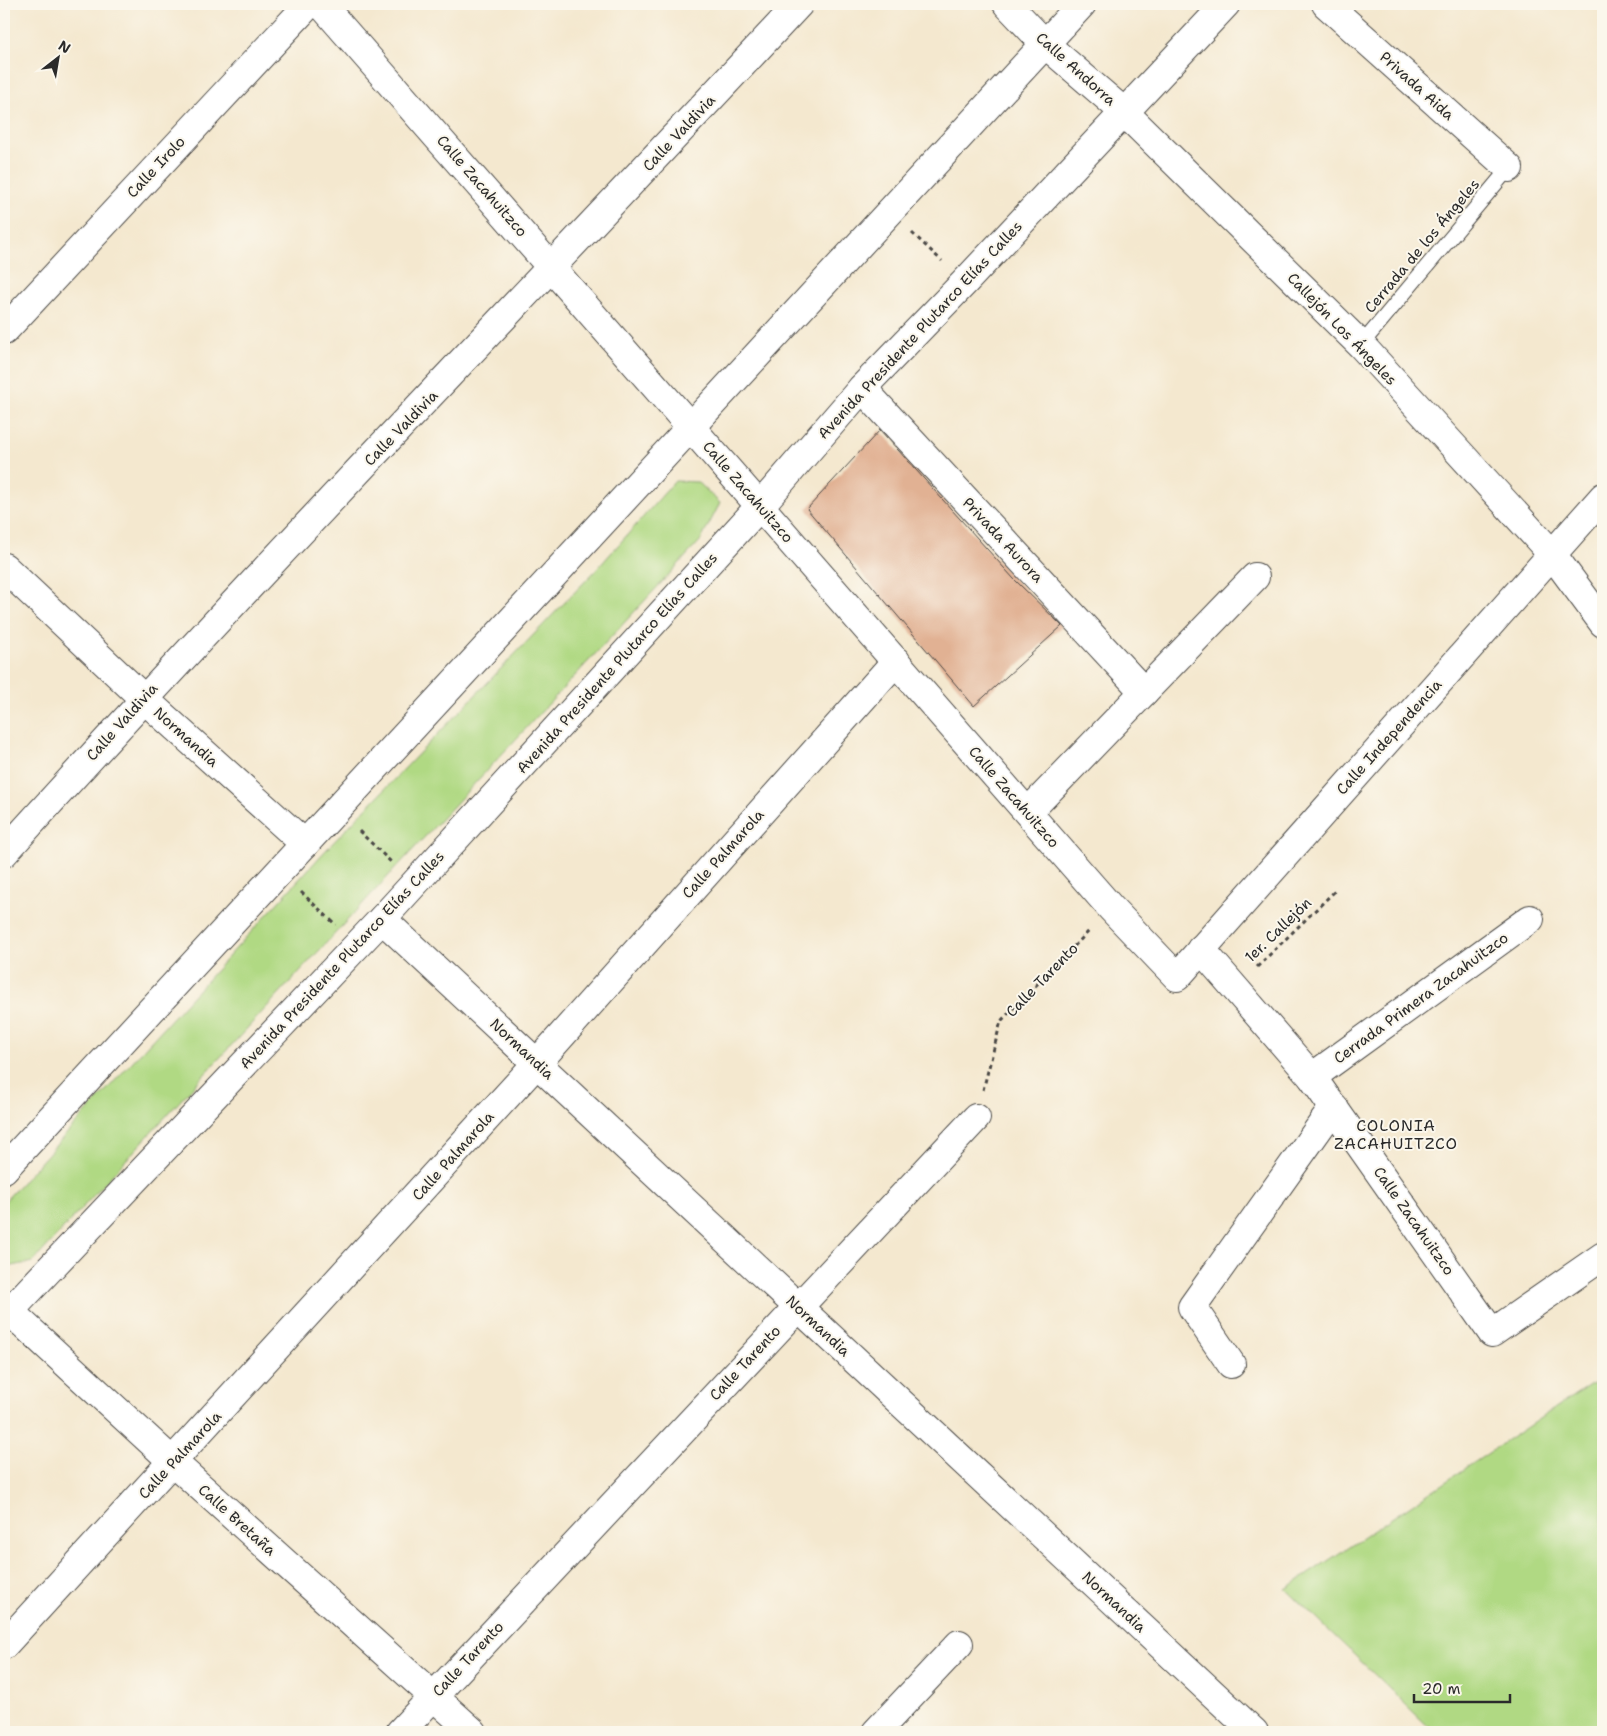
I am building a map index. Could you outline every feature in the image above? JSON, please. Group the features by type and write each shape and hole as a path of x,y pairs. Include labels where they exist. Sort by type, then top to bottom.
{"street":[{"name":"Calle Irolo","path":"4,331 308,4"},
{"name":"Calle Zacahuitzco","path":"321,4 1111,908 1177,977"},
{"name":"Calle Valdivia","path":"4,853 143,698 553,268 799,4"},
{"name":"Calle Andorra","path":"1007,4 1045,44 1124,112"},
{"path":"4,1169 1082,4"},
{"name":"Avenida Presidente Plutarco Elías Calles","path":"6,1311 357,946 760,506 862,388 1226,4"},
{"name":"Privada Aida","path":"1326,4 1509,168"},
{"name":"Callejón Los Ángeles","path":"1124,112 1361,345 1552,554 1603,622"},
{"name":"Privada Aurora","path":"862,388 1144,692"},
{"name":"Calle Independencia","path":"1177,977 1603,497"},
{"name":"Normandia","path":"4,567 143,698 305,844"},
{"path":"1028,812 1255,577"},
{"name":"Calle Palmarola","path":"4,1645 537,1063 896,661"},
{"name":"Normandia","path":"382,919 1254,1732"},
{"name":"Cerrada Primera Zacahuitzco","path":"1312,1077 1530,919"},
{"name":"Calle Zacahuitzco","path":"1201,949 1312,1077 1492,1333 1603,1256"},
{"path":"1231,1364 1192,1307 1334,1107"},
{"name":"Calle Tarento","path":"400,1732 976,1118"},
{"name":"Calle Bretaña","path":"6,1311 472,1732"},
{"path":"876,1732 959,1644"}],"lane":[{"name":"Cerrada de los Ángeles","path":"1361,345 1509,168"}],"path":[{"path":"891,212 964,282"},
{"path":"336,810 415,883"},
{"path":"279,871 357,946"},
{"name":"1er. Callejón","path":"1236,988 1336,888"},
{"name":"Calle Tarento","path":"976,1118 1002,1021 1111,908"}],"green space":[{"path":"675,481 698,482 720,503 701,540 282,990 33,1262 11,1266 4,1259 4,1202 326,850 597,569"},
{"path":"1603,1376 1603,1732 1434,1732 1286,1589"}],"building":[{"path":"880,430 1014,579 1062,626 974,706 807,509"}],"district":[{"name":"COLONIA ZACAHUITZCO","path":"1396,1134"}]}
